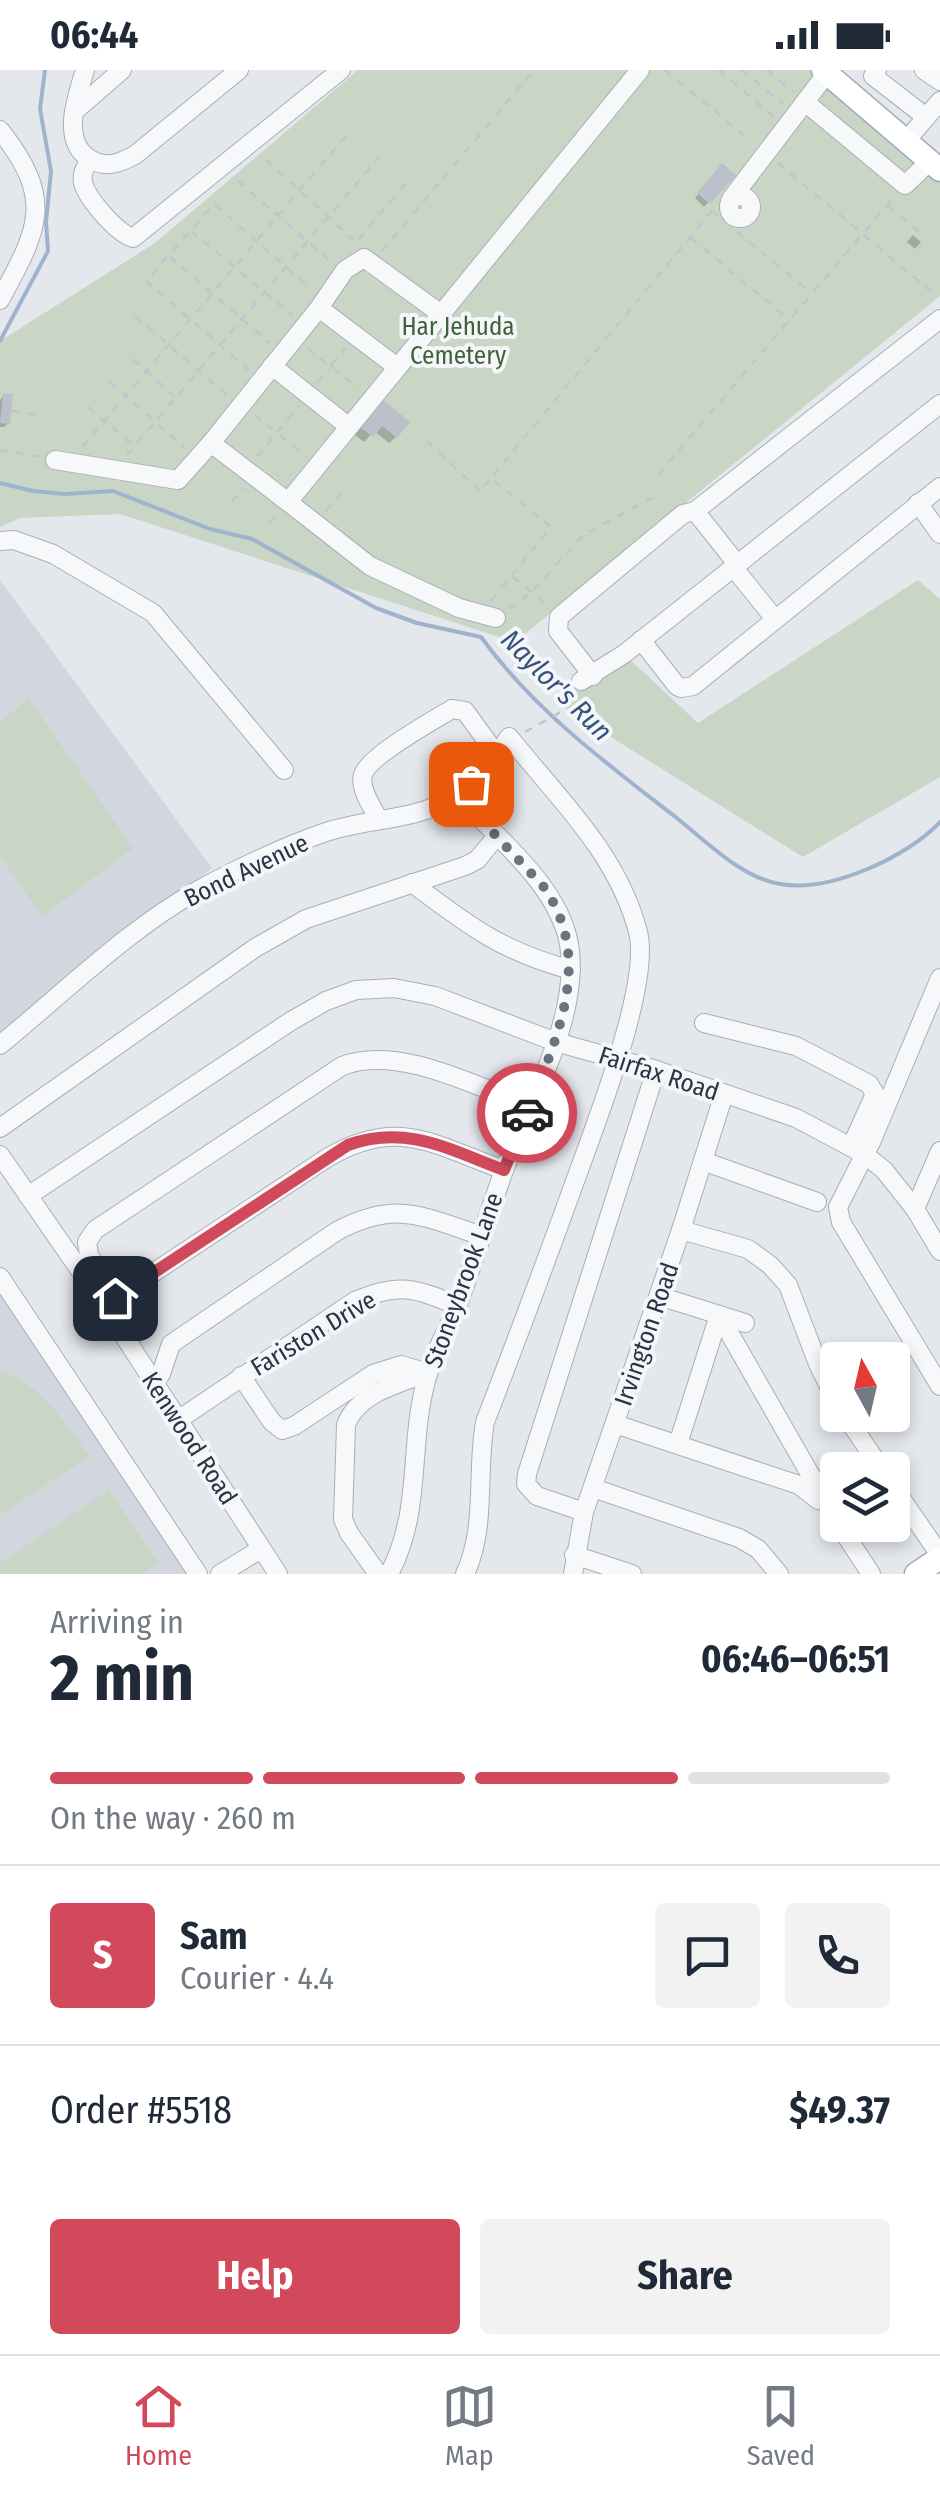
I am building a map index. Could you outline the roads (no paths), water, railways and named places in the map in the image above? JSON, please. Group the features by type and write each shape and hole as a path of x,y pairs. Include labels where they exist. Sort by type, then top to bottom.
{"main road":[{"path":"825,72 935,166"},
{"path":"916,1574 940,1556"}],"street":[{"path":"85,70 75,110 76,144 90,159 117,164 135,155 239,70"},
{"path":"75,110 122,70"},
{"path":"90,159 82,177 84,186 111,222 128,238 134,238 342,70"},
{"path":"288,502 640,70"},
{"path":"877,70 872,76 935,111 906,141"},
{"path":"924,70 940,81"},
{"path":"719,206 766,154 825,72"},
{"path":"796,115 905,184 935,166"},
{"path":"0,130 28,169 36,200 35,224 28,247 0,300"},
{"path":"61,462 178,480 322,305 343,272 366,262 440,314"},
{"path":"322,305 397,367"},
{"path":"938,412 587,678 558,631 559,617 683,514 696,511 940,320"},
{"path":"272,367 348,426"},
{"path":"211,443 370,566 459,608 488,616"},
{"path":"641,640 677,686 686,688 940,487"},
{"path":"918,503 940,534"},
{"path":"696,511 775,618"},
{"path":"0,541 14,540 53,554 153,614 284,770"},
{"path":"379,820 363,786 363,773 376,758 452,709 465,711 497,755"},
{"name":"Bond Avenue","path":"0,1045 134,935 196,891 277,850 345,826 419,813 471,784 509,738 566,809 594,837 626,896 639,935 639,964 617,1058"},
{"name":"Stoneybrook Lane","path":"391,1572 413,1507 417,1432 428,1373 458,1306 504,1170 556,1042 571,970 568,940 554,901 528,867 457,794"},
{"path":"0,1128 254,948 306,918 477,860 496,838"},
{"path":"412,883 482,935 528,958 571,970"},
{"path":"858,1150 940,978"},
{"name":"Fairfax Road","path":"28,1196 290,1021 356,990 394,988 434,996 556,1042 656,1070 796,1118 858,1150 884,1170 915,1209 940,1251"},
{"path":"704,1023 796,1046 868,1084 874,1094 838,1207 841,1222 940,1386"},
{"path":"465,1574 479,1517 481,1448 486,1422 617,1058"},
{"path":"504,1170 404,1136 364,1139 327,1158 110,1302 89,1255 87,1242 95,1230 342,1066 357,1060 396,1060 530,1106"},
{"path":"584,1512 537,1496 526,1484 527,1474 656,1070"},
{"name":"Irvington Road","path":"573,1574 584,1512 724,1094"},
{"path":"915,1209 940,1150"},
{"name":"Kenwood Road","path":"0,1155 110,1302 153,1381 278,1574"},
{"path":"703,1162 817,1202"},
{"path":"153,1381 161,1374 171,1344 337,1231 363,1218 384,1212 400,1213 482,1236"},
{"path":"681,1230 748,1249 770,1265 788,1286 820,1368"},
{"path":"0,1277 198,1574"},
{"name":"Fariston Drive","path":"178,1420 355,1301 387,1289 418,1290 458,1306"},
{"path":"659,1296 745,1323"},
{"path":"678,1444 719,1315"},
{"path":"719,1315 803,1478 820,1500"},
{"path":"241,1376 282,1430 373,1374 401,1365 428,1373"},
{"path":"391,1572 343,1520 346,1426 351,1411 362,1400 428,1373"},
{"path":"615,1424 803,1478"},
{"path":"593,1488 739,1538 758,1549 779,1574"},
{"path":"910,1512 940,1556"},
{"path":"850,1542 871,1574"},
{"path":"220,1574 261,1549"},
{"path":"574,1554 632,1574"}],"waterway":[{"name":"Naylor's Run","path":"0,341 48,251 46,222 51,171 40,109 45,70"},
{"name":"Naylor's Run","path":"0,483 65,494 113,491 210,529 252,539 376,608 417,623 481,637 524,688 573,735 752,875 780,884 800,885 844,878 908,848 940,822"}],"park label":[{"name":"Har Jehuda Cemetery","path":"458,340"}]}
